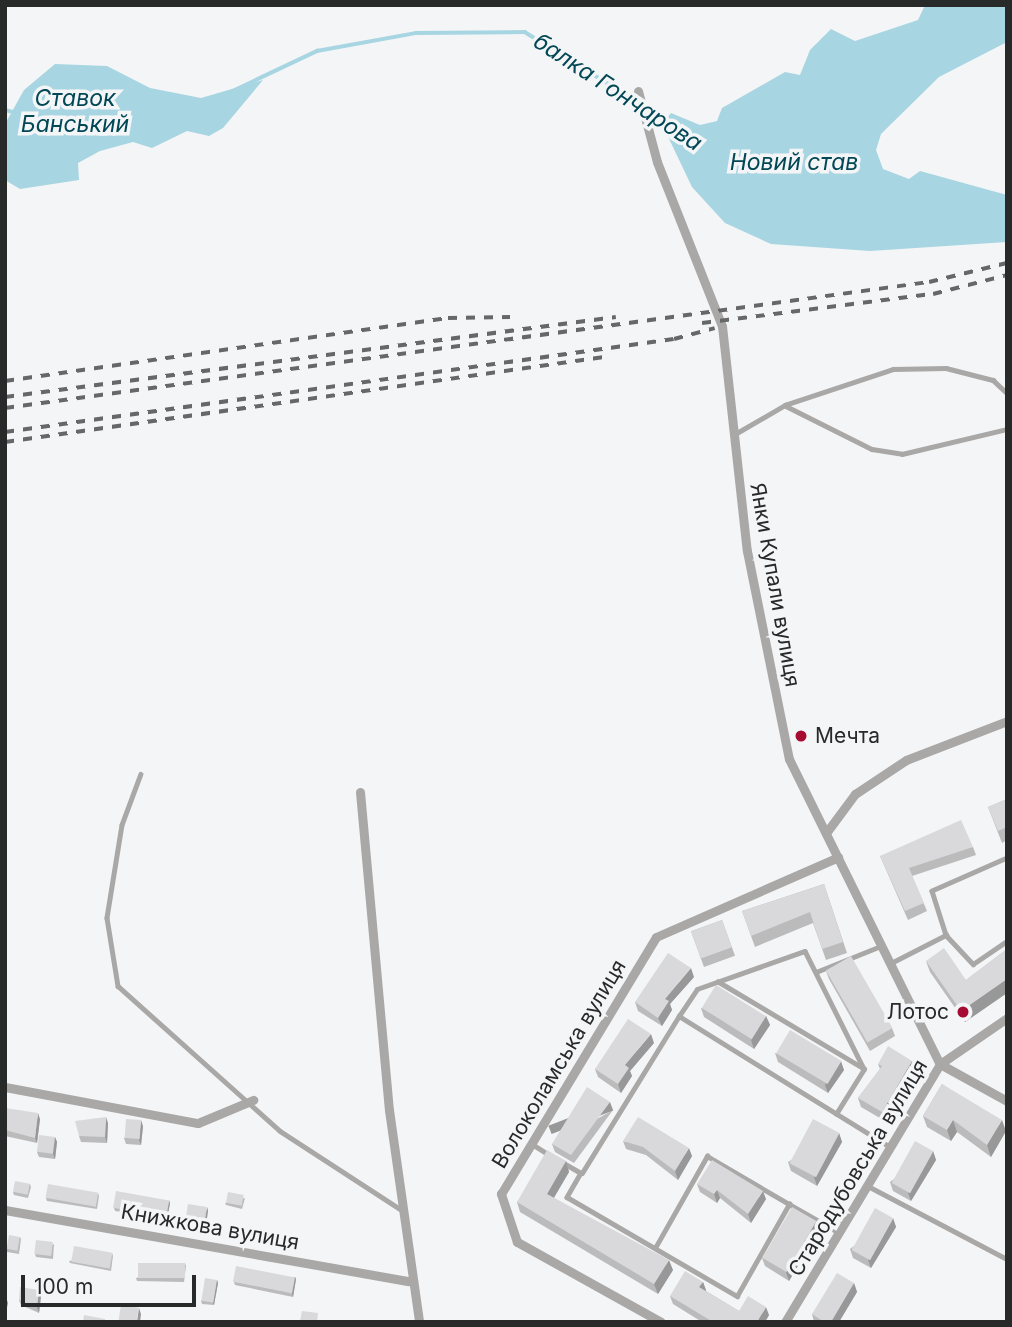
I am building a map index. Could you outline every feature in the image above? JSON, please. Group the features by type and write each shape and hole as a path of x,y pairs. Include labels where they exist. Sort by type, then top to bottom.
{"street":[{"name":"Янки Купали вулиця","path":"638,91 657,162 722,326 747,551 789,759 940,1064"},
{"path":"826,833 855,794 906,760 1007,721"},
{"path":"360,792 401,1209 409,1280 419,1322"},
{"name":"Волоколамська вулиця","path":"661,1322 517,1242 501,1194 656,937 838,857"},
{"name":"Стародубовська вулиця","path":"785,1322 940,1064 1007,1017"},
{"path":"940,1064 1007,1101"},
{"path":"5,1087 198,1123 253,1100"},
{"name":"Книжкова вулиця","path":"5,1210 409,1280"}],"lane":[{"path":"734,434 785,405 832,386 919,366 993,380 1007,393"},
{"path":"785,405 872,449 902,454 1007,429"},
{"path":"141,774 122,825 107,918 118,985 253,1100 281,1131 401,1209"},
{"path":"1007,858 932,891 946,935 973,964 1007,941"},
{"path":"891,964 946,935"},
{"path":"816,972 882,945"},
{"path":"789,1204 737,1296 568,1197 697,989 805,951 864,1069"},
{"path":"718,982 864,1069"},
{"path":"679,1016 890,1147"},
{"path":"836,1114 864,1069"},
{"path":"531,1144 581,1173"},
{"path":"655,1248 707,1156 839,1232"},
{"path":"867,1186 1007,1259"}],"water":[{"name":"Новий став","path":"925,5 1007,5 1007,42 939,77 881,134 876,150 883,169 909,179 920,171 1007,195 1007,242 870,251 771,244 725,223 692,187 662,124 671,113 700,125 717,121 722,108 785,72 800,75 810,50 831,29 855,41 918,20"},
{"name":"Ставок Банський","path":"55,64 107,66 150,88 201,98 263,80 223,128 209,136 187,131 152,148 133,142 100,151 78,163 79,180 20,189 5,180 5,124 24,90"}],"building":[{"path":"1007,799 1007,827 998,831 988,807"},
{"path":"961,820 973,847 909,868 924,903 905,911 880,856"},
{"path":"824,884 843,942 822,949 810,912 751,936 742,911"},
{"path":"722,920 732,947 701,959 691,931"},
{"path":"944,948 966,980 1007,949 1007,979 961,1011 926,961"},
{"path":"668,953 691,968 665,999 669,1001 658,1018 635,1002"},
{"path":"851,956 892,1028 867,1042 826,971"},
{"path":"716,985 766,1016 752,1039 702,1008"},
{"path":"628,1019 651,1034 625,1065 629,1068 618,1084 595,1069"},
{"path":"790,1030 841,1061 828,1084 776,1053"},
{"path":"888,1046 912,1061 882,1112 858,1098 882,1066 878,1064"},
{"path":"942,1084 1002,1120 987,1145 953,1120 947,1130 923,1116"},
{"path":"587,1087 610,1102 571,1155 552,1144"},
{"path":"5,1108 38,1113 35,1138 5,1130"},
{"path":"106,1117 105,1137 79,1136 75,1121"},
{"path":"638,1117 689,1148 675,1171 643,1147 623,1141"},
{"path":"126,1119 141,1120 140,1139 125,1138"},
{"path":"813,1119 839,1133 816,1177 790,1163"},
{"path":"39,1135 55,1137 53,1154 37,1152"},
{"path":"915,1141 933,1151 910,1193 892,1183"},
{"path":"547,1150 566,1161 547,1194 669,1260 654,1284 517,1202"},
{"path":"712,1160 763,1191 748,1214 717,1190 714,1194 697,1184"},
{"path":"15,1181 30,1184 28,1195 13,1192"},
{"path":"48,1184 98,1193 96,1207 46,1198"},
{"path":"116,1191 169,1200 166,1217 113,1208"},
{"path":"228,1192 244,1195 242,1206 226,1203"},
{"path":"188,1204 207,1207 204,1224 185,1221"},
{"path":"792,1207 816,1221 787,1272 762,1258"},
{"path":"875,1208 893,1218 870,1260 852,1250"},
{"path":"9,1235 20,1237 17,1251 7,1249"},
{"path":"36,1240 53,1242 51,1256 34,1254"},
{"path":"74,1246 112,1253 110,1269 71,1262"},
{"path":"138,1263 185,1263 185,1278 138,1278"},
{"path":"236,1266 295,1277 292,1293 233,1282"},
{"path":"685,1271 703,1282 699,1287 739,1311 748,1296 766,1307 757,1322 713,1322 670,1296"},
{"path":"837,1273 854,1283 831,1322 824,1322 812,1314"},
{"path":"205,1278 217,1280 213,1303 201,1301"},
{"path":"20,1287 39,1290 37,1307 19,1300"},
{"path":"121,1305 139,1308 137,1322 119,1320"},
{"path":"302,1311 318,1313 317,1322 300,1321"},
{"path":"84,1315 105,1319 105,1322 83,1322"}],"waterway":[{"name":"балка Гончарова","path":"218,98 317,51 416,33 525,32 639,103"},
{"name":"балка Гончарова","path":"645,108 667,125"},
{"name":"балка Гончарова","path":"5,110 14,112"}],"railway":[{"path":"5,408 929,282 1007,263"},
{"path":"702,323 933,294 1007,275"},
{"path":"5,381 448,318 510,317"},
{"path":"5,397 616,317"},
{"path":"5,432 674,339 715,328"},
{"path":"5,442 604,357"}],"place":[{"name":"Мечта","path":"801,736"},
{"name":"Лотос","path":"963,1012"}]}
